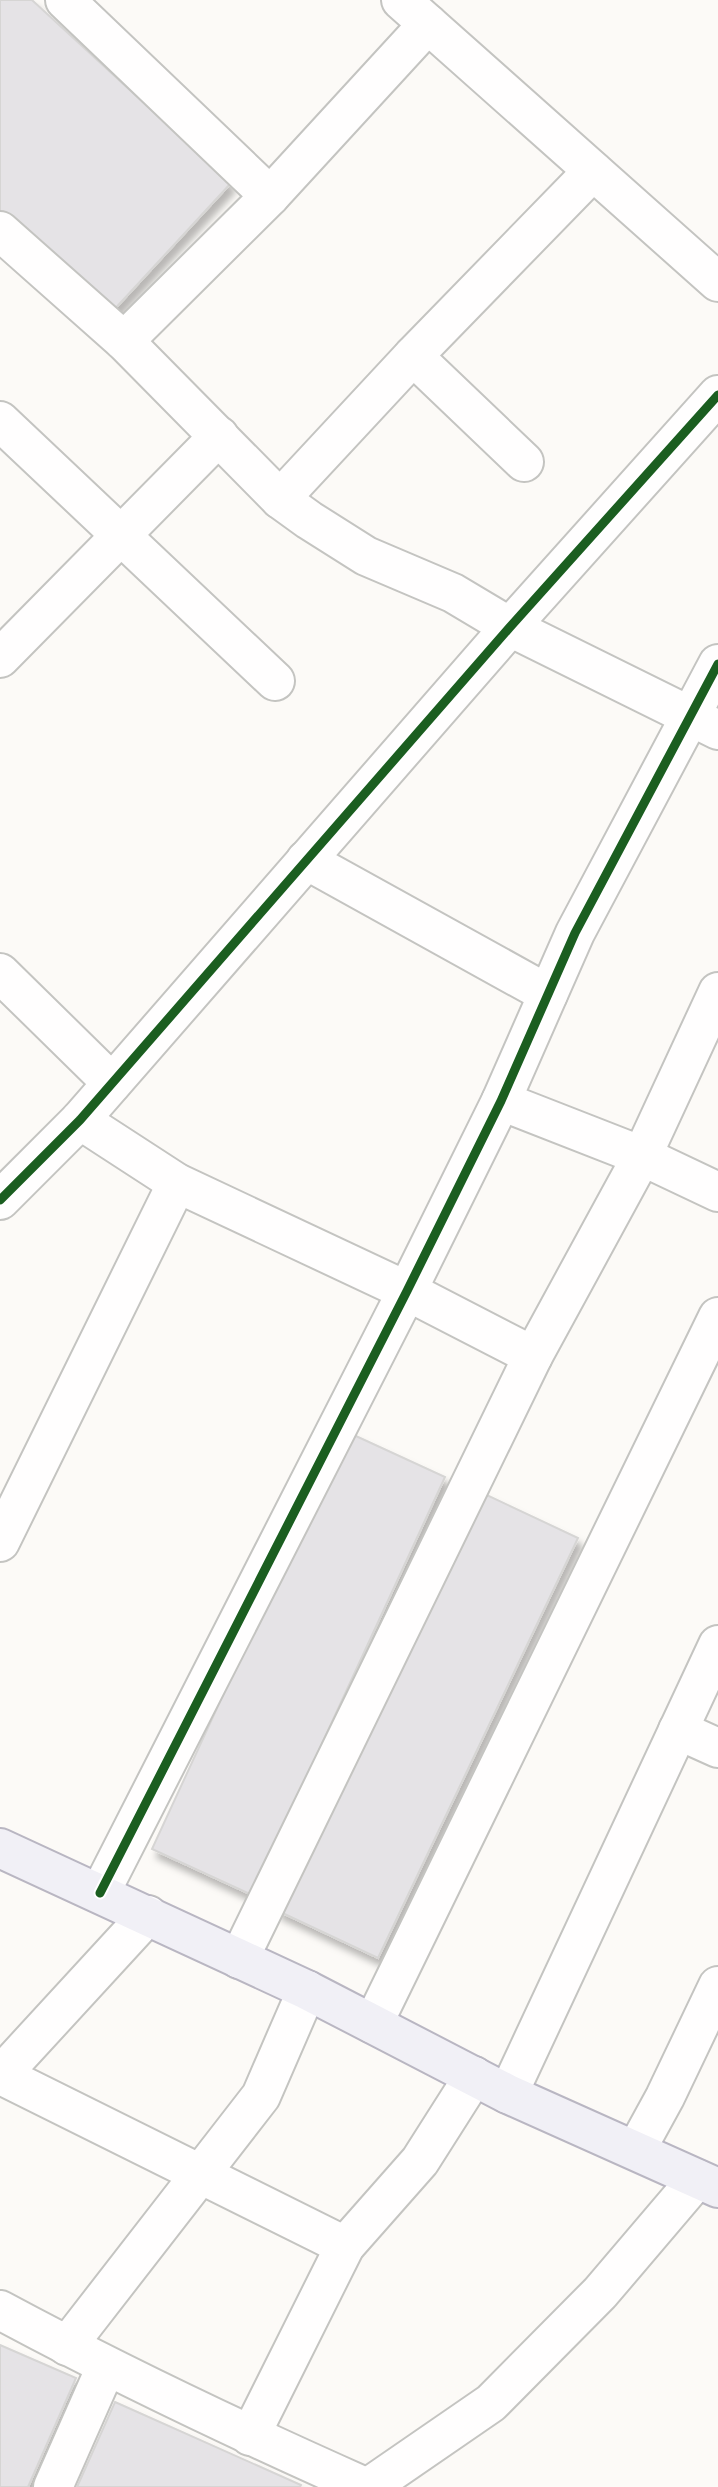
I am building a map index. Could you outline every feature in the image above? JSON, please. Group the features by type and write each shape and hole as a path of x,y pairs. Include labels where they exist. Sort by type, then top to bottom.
{"main road":[{"path":"1,1850 307,1990 509,2094 708,2184"}],"street":[{"path":"65,0 271,196"},
{"path":"124,341 271,196 415,12 718,282"},
{"path":"281,499 412,356 593,171"},
{"path":"0,231 124,341 281,499 309,520 366,556 453,593 510,627 704,723"},
{"path":"412,356 524,462"},
{"path":"2,1192 80,1120 510,627 718,395"},
{"path":"0,421 275,681"},
{"path":"0,659 219,436"},
{"path":"100,1893 407,1292 500,1101 575,933 704,723 718,664"},
{"path":"306,860 548,994"},
{"path":"0,973 112,1083"},
{"path":"239,1959 533,1356 642,1156 718,992"},
{"path":"500,1101 642,1156 718,1192"},
{"path":"80,1120 177,1183 407,1292 533,1356"},
{"path":"0,1542 177,1183"},
{"path":"373,2024 718,1317"},
{"path":"509,2094 718,1645"},
{"path":"678,1730 718,1748"},
{"path":"148,1915 0,2075 345,2246"},
{"path":"636,2150 665,2097 718,1986"},
{"path":"67,2346 261,2096 307,1990"},
{"path":"250,2437 345,2246 420,2161 474,2076"},
{"path":"0,2311 106,2367 250,2437 367,2487 491,2403 708,2184"},
{"path":"53,2487 106,2367"}],"building":[{"path":"0,0 32,0 231,183 111,313 0,211"},
{"path":"345,1431 445,1477 252,1895 152,1849"},
{"path":"476,1490 578,1538 378,1958 276,1910"},
{"path":"0,2345 76,2378 28,2487 0,2487"},
{"path":"115,2402 301,2485 77,2487"}],"cycle path":[{"path":"0,1200 80,1120 510,627 718,395"},
{"path":"100,1893 407,1291 501,1101 575,933 718,664"}]}
